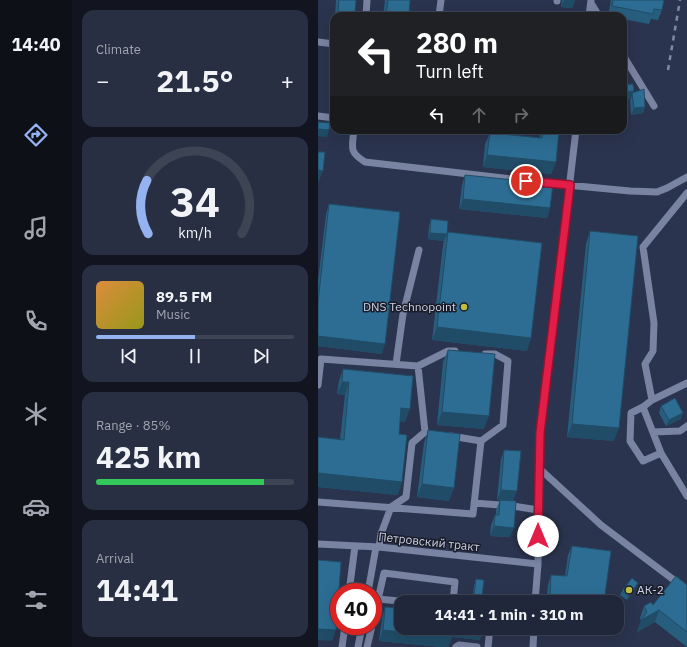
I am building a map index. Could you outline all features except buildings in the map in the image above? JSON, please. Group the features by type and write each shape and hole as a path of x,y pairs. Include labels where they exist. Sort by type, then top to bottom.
{"street":[{"path":"366,12 368,0"},
{"path":"440,12 441,0"},
{"path":"590,12 591,2"},
{"path":"591,2 597,12"},
{"path":"318,42 330,44"},
{"path":"627,62 654,106"},
{"path":"318,116 330,118"},
{"path":"354,134 352,148 355,156 365,162 630,191 657,192 687,177"},
{"path":"536,595 538,564 540,433 576,134"},
{"path":"652,400 645,364 653,351 654,323 643,247 687,193"},
{"path":"396,364 403,314 419,250"},
{"path":"318,386 321,359 418,366 448,351 464,352"},
{"path":"446,435 481,441 503,425 508,361 495,354 479,353"},
{"path":"370,583 377,547 391,507 406,497 412,443 428,433 418,366"},
{"path":"661,453 643,461 630,441 631,413 643,407 652,400 687,383"},
{"path":"643,407 661,453 687,496"},
{"path":"653,432 680,431 687,426"},
{"path":"318,502 473,514 481,441"},
{"path":"540,469 601,525 687,590"},
{"path":"474,503 513,506 538,510"},
{"path":"318,540 338,545"},
{"name":"Петровский тракт","path":"318,544 377,547 538,564"},
{"path":"350,583 355,546"},
{"path":"382,583 384,573 455,582 454,595"},
{"path":"382,599 394,600"},
{"path":"342,647 344,635"},
{"path":"358,647 360,635"},
{"path":"367,647 370,635"},
{"path":"488,647 489,635"},
{"path":"533,647 534,635"},
{"path":"456,647 459,645 477,647"}],"railway":[{"path":"668,70 680,0"}],"place":[{"name":"DNS Technopoint","path":"464,307"},
{"name":"АК-2","path":"629,590"}],"route":[{"path":"526,181 570,185 540,433 538,536"}]}
